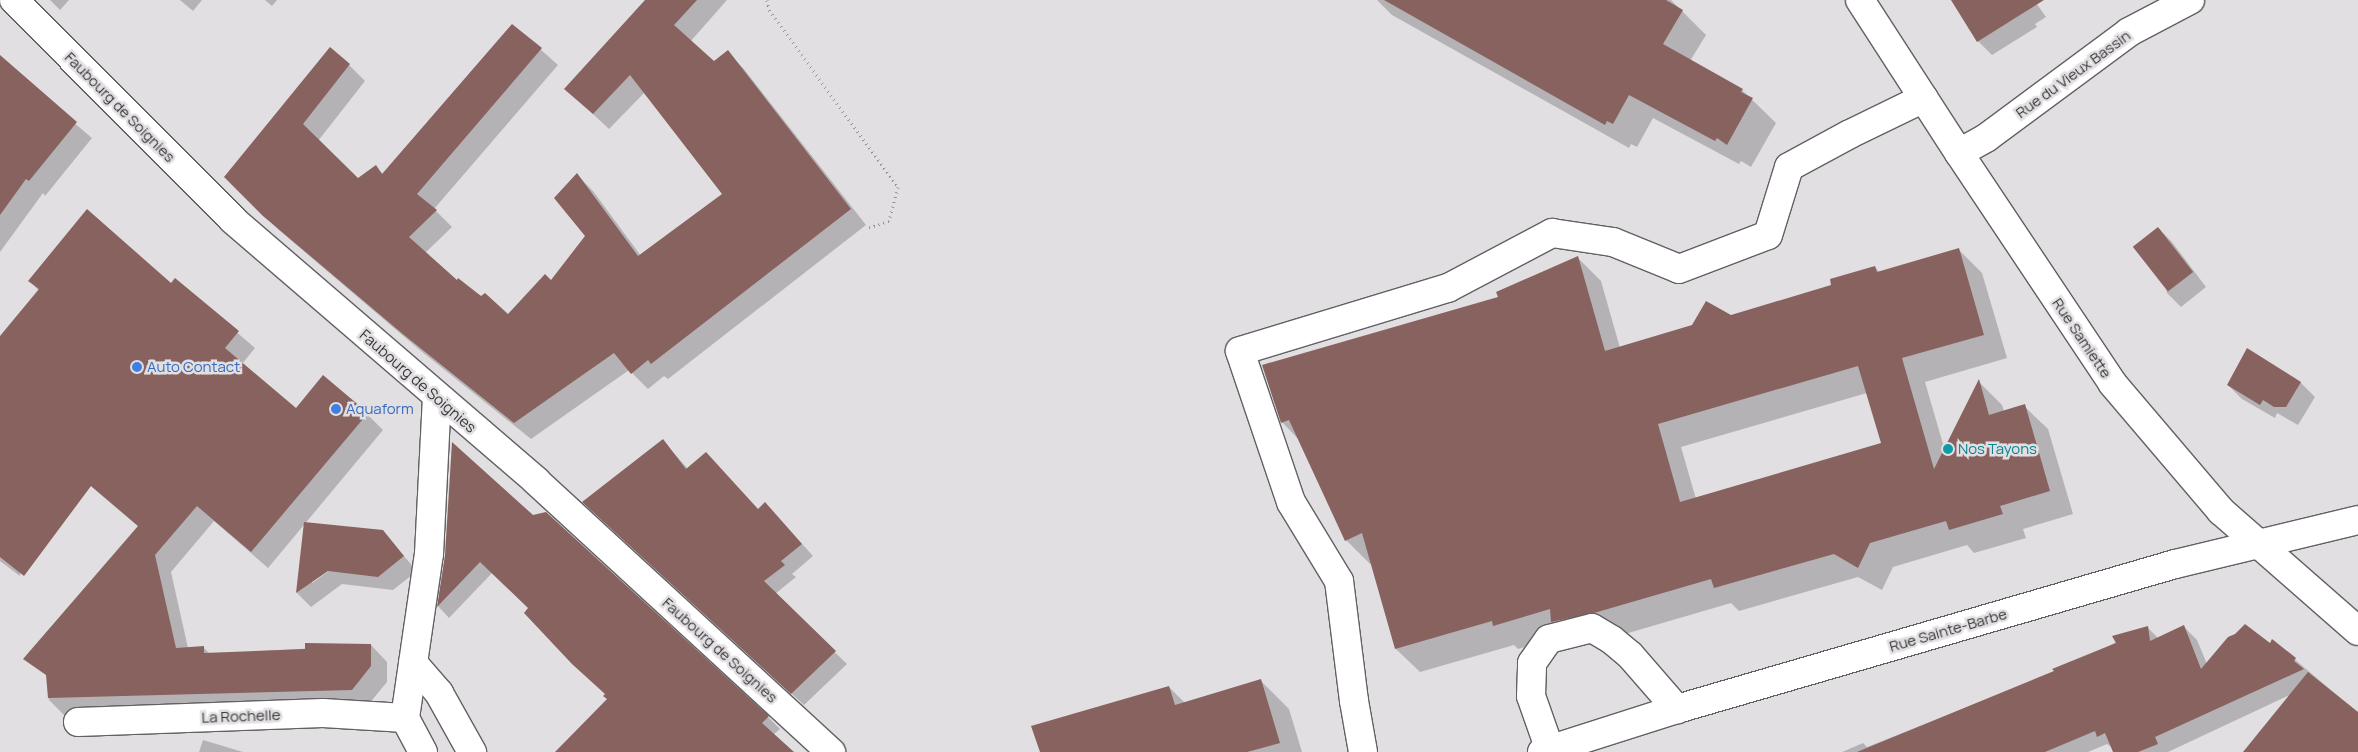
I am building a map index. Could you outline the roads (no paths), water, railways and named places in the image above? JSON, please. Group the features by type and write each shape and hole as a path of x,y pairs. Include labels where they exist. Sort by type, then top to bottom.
{"street":[{"name":"Faubourg de Soignies","path":"14,0 233,220 437,398 536,481 831,752"},
{"name":"Rue Samiette","path":"1860,0 1959,153 2113,384 2221,511 2358,631"},
{"name":"Rue du Vieux Bassin","path":"1959,153 1986,138 2129,32 2190,0"},
{"path":"1363,752 1354,701 1339,581 1291,502 1260,418 1240,351 1448,288 1552,233 1613,242 1679,269 1768,235 1789,168 1850,134 1924,98"},
{"path":"423,752 405,718 428,554 437,398"},
{"name":"Rue Sainte-Barbe","path":"1546,751 1677,709 2175,564 2358,520"},
{"path":"1546,751 1531,696 1532,663 1549,639 1592,628 1612,640 1630,655 1677,709"},
{"path":"413,663 439,694 472,752"},
{"name":"La Rochelle","path":"78,722 323,713 405,718"}],"place":[{"name":"Auto Contact","path":"137,367"},
{"name":"Aquaform","path":"336,409"},
{"name":"Nos Tayons","path":"1948,449"}]}
